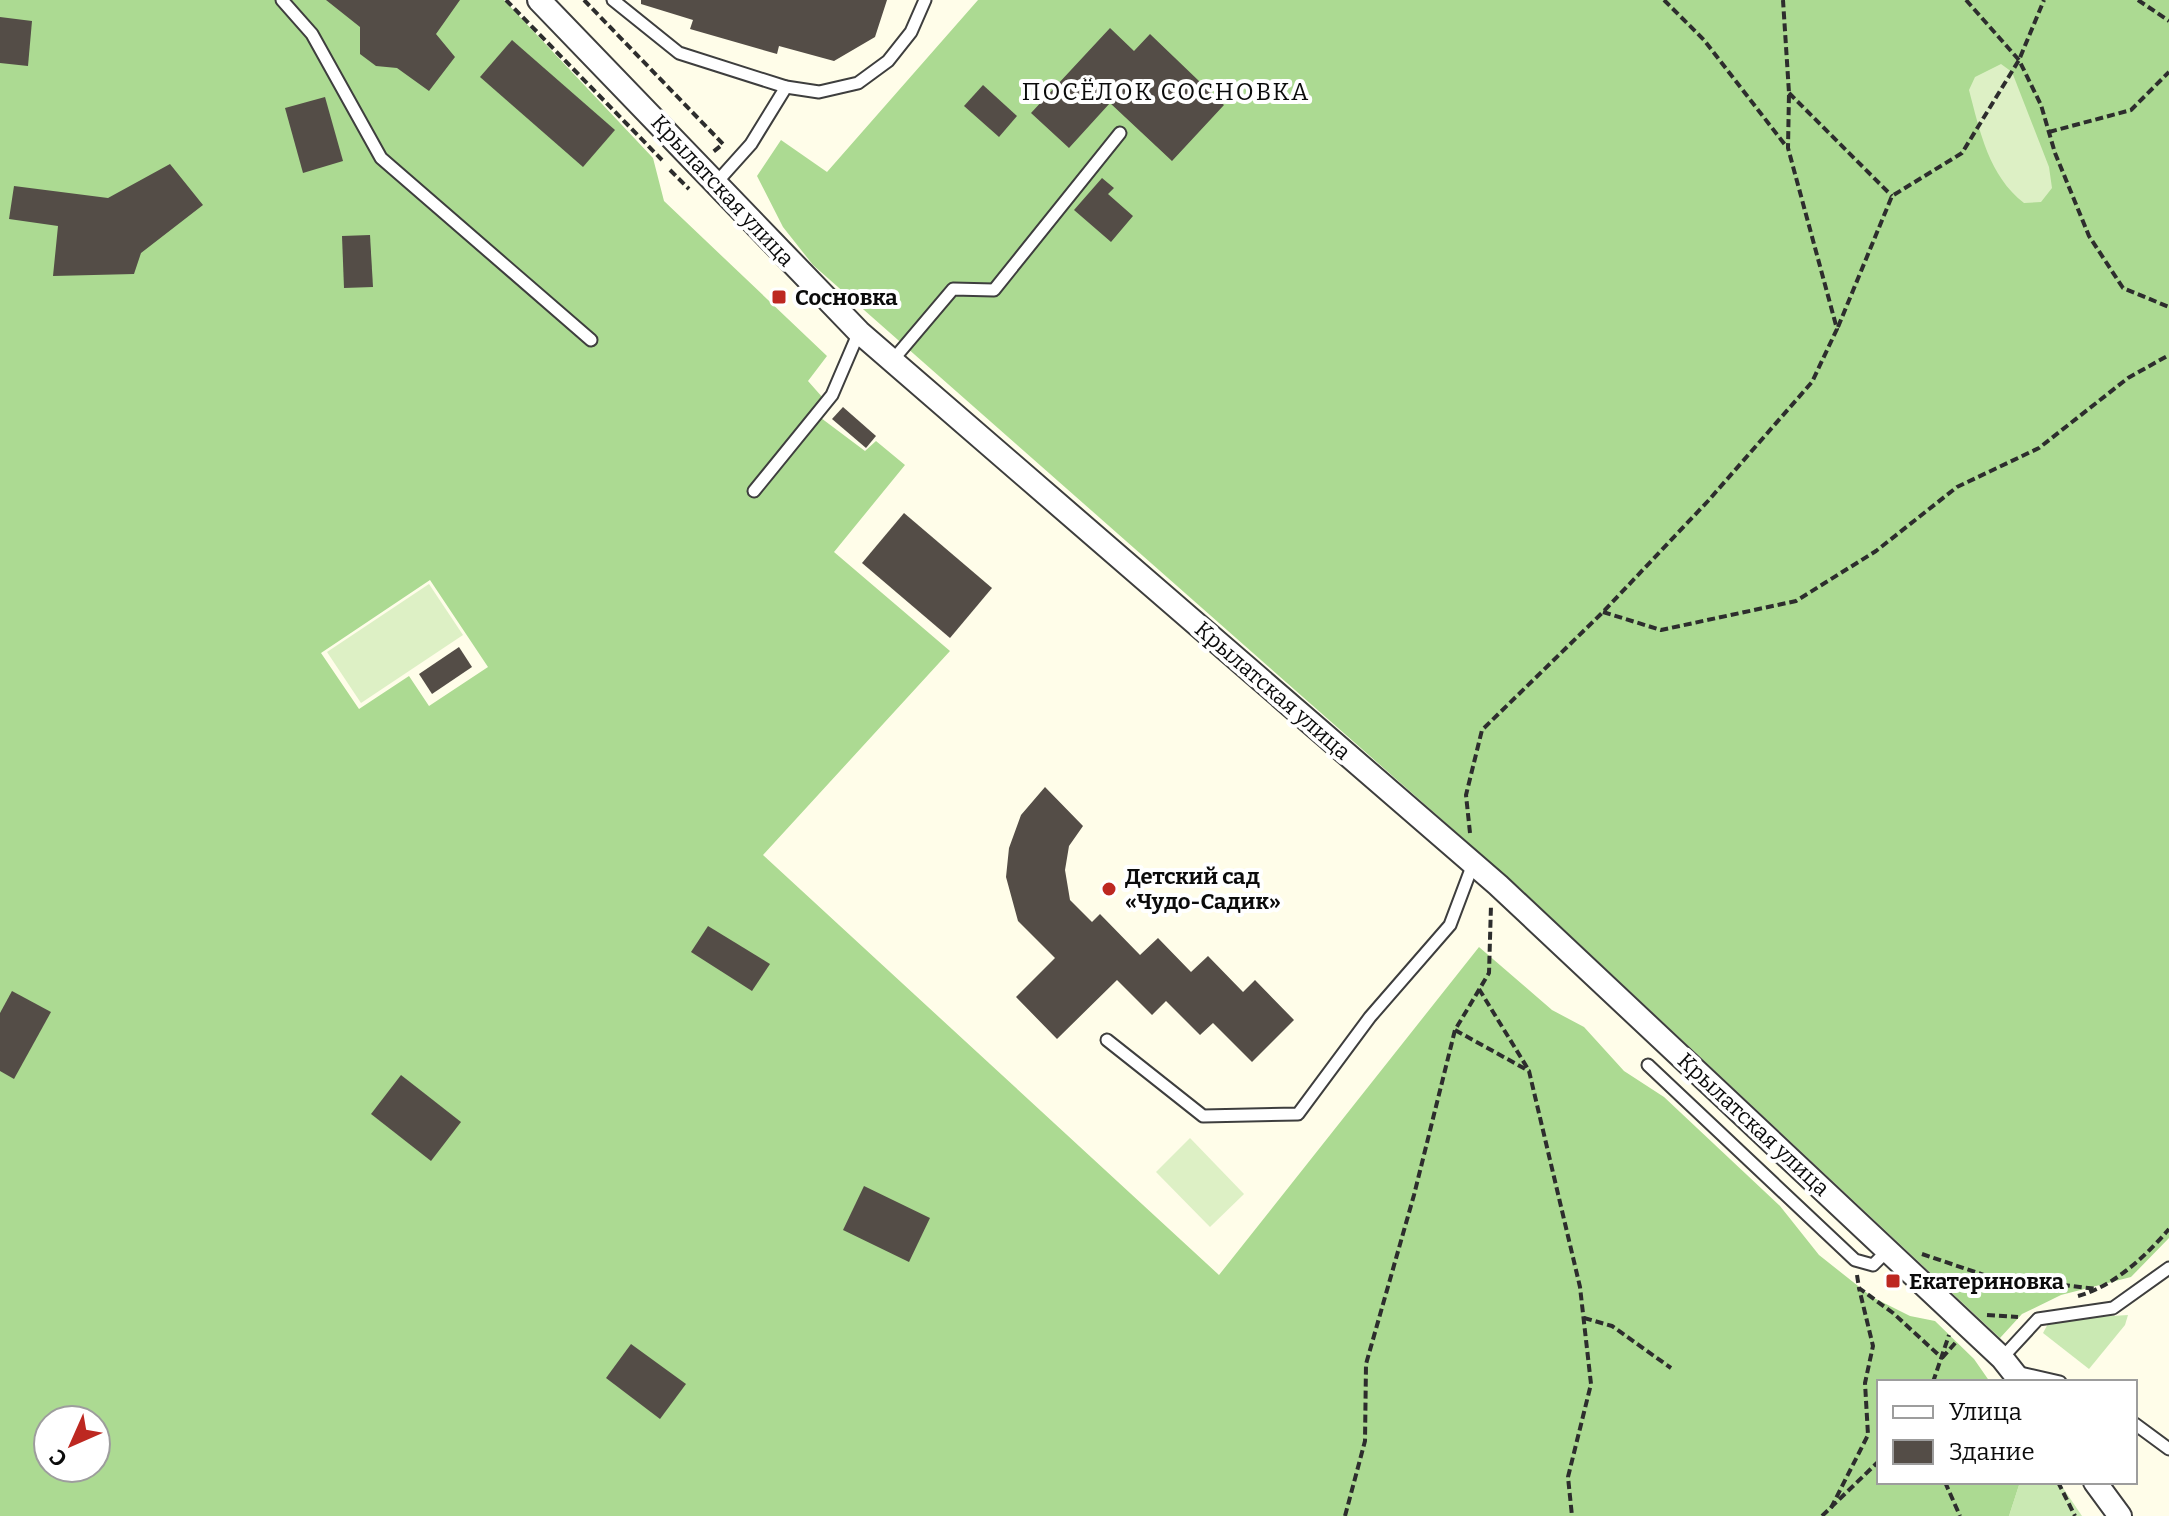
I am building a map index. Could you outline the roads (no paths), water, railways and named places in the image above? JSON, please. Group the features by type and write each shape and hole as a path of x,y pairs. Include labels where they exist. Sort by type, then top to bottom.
{"street":[{"name":"Крылатская улица","path":"539,0 859,332 1473,864 1690,1064 2013,1371"},
{"path":"2096,1484 2120,1516"}],"lane":[{"path":"282,0 312,34 381,158 591,340"},
{"path":"613,0 679,53 786,87 819,92 858,83 888,61 911,32 925,0"},
{"path":"716,183 751,144 786,87"},
{"path":"892,361 953,289 994,290 1120,133"},
{"path":"754,491 832,395 859,332"},
{"path":"1107,1040 1203,1116 1298,1114 1370,1017 1450,925 1473,864"},
{"path":"1675,1090 1690,1064"},
{"path":"1648,1065 1855,1260 1873,1265 1887,1251"},
{"path":"2051,1380 2013,1371 2038,1319 2113,1308 2169,1268"},
{"path":"2137,1425 2169,1449"}],"place":[{"name":"Сосновка","path":"779,297"},
{"name":"Детский сад «Чудо-Садик»","path":"1109,889"},
{"name":"Екатериновка","path":"1893,1281"}],"district":[{"name":"ПОСЁЛОК СОСНОВКА","path":"1166,92"}]}
